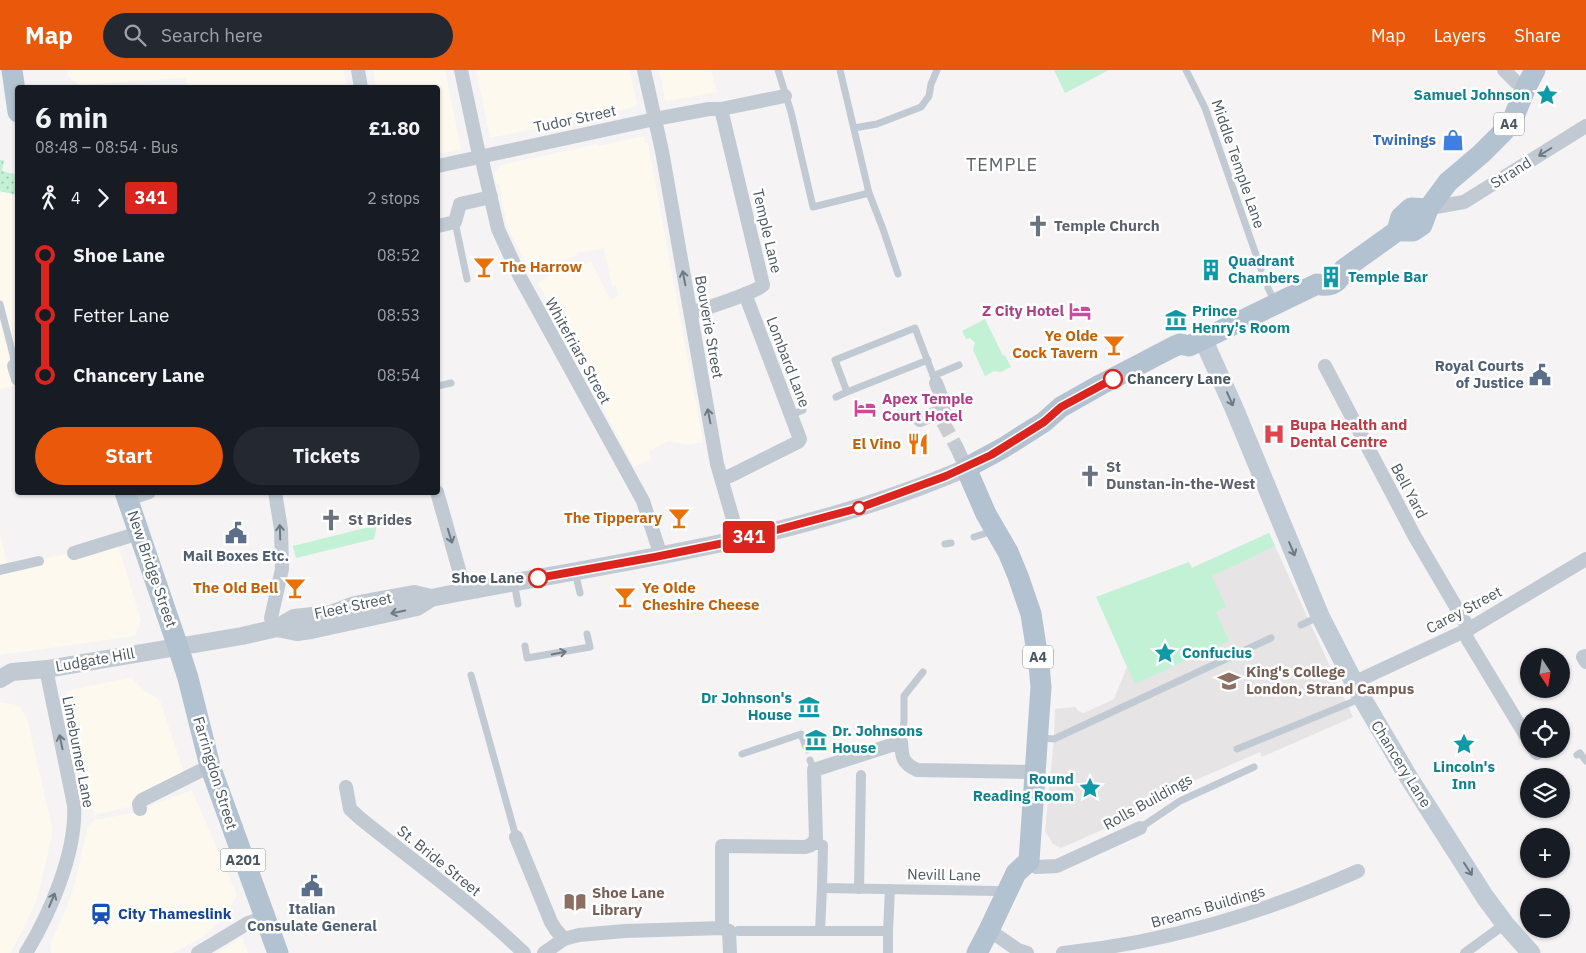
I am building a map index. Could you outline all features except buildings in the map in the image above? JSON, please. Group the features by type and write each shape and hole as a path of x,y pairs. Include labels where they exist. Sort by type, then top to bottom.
{"main road":[{"name":"Strand","path":"1344,269 1397,232 1401,217 1412,208 1429,209 1448,182 1481,154 1504,131 1513,119 1530,78"},
{"name":"Fleet Street","path":"966,468 991,455 1044,422 1061,407 1146,360 1180,344 1196,342 1272,296 1317,284 1328,286 1340,280 1344,269"},
{"name":"Chancery Lane","path":"1196,342 1234,408 1320,616 1358,690 1409,778 1485,897 1505,924 1531,953"},
{"name":"A4","path":"966,468 986,514 1008,552 1031,614 1042,687 1029,861"},
{"name":"New Bridge Street","path":"126,496 178,647"},
{"name":"Farringdon Street","path":"178,647 188,678 210,766 278,953"},
{"path":"977,953 1016,873 1029,861"}],"street":[{"path":"358,70 360,85"},
{"name":"Whitefriars Street","path":"461,70 477,147 481,156 498,229 520,277 643,500 660,556"},
{"name":"Bouverie Street","path":"644,70 691,312 698,361 715,443 717,464 739,540"},
{"path":"1504,70 1516,82 1530,78"},
{"name":"Tudor Street","path":"440,166 655,119 709,109 721,109 785,96"},
{"name":"Temple Lane","path":"691,312 745,294 763,285 721,109"},
{"name":"Strand","path":"1429,209 1464,202 1586,126"},
{"path":"440,226 455,222 460,204 491,197"},
{"name":"Lombard Lane","path":"722,478 732,475 798,442 800,439 797,412 745,294"},
{"name":"Bell Yard","path":"1325,366 1415,537 1467,630 1468,640 1520,725"},
{"path":"920,420 941,417 945,406 934,379"},
{"path":"957,448 966,468"},
{"name":"Fleet Street","path":"178,647 275,629 294,618 331,614 355,605 375,601 414,594 431,598 739,540 859,508 966,468"},
{"path":"274,495 280,528 282,569 271,618 275,629"},
{"path":"438,495 465,591"},
{"path":"74,552 139,533"},
{"name":"Carey Street","path":"1358,690 1467,630 1586,559"},
{"path":"0,570 39,561"},
{"name":"Ludgate Hill","path":"4,673 46,669 178,647"},
{"path":"1586,656 1583,658 1586,662"},
{"name":"Limeburner Lane","path":"26,953 60,882 74,827 74,805 46,669"},
{"path":"811,845 816,839 812,765 901,742 902,756 906,765 917,770 1037,772"},
{"path":"140,810 139,804 142,800 210,766"},
{"path":"859,889 861,775"},
{"name":"St. Bride Street","path":"346,787 350,808 361,819 506,936 524,953"},
{"name":"Rolls Buildings","path":"1029,861 1036,866 1057,866 1140,828"},
{"path":"516,837 551,922 564,939"},
{"path":"722,928 722,846 805,847 811,845 823,846 820,931"},
{"name":"Breams Buildings","path":"1063,953 1144,942 1195,930 1308,893 1358,871"},
{"name":"Nevill Lane","path":"822,888 998,890"},
{"path":"888,953 890,889"},
{"path":"198,953 248,923 265,917"},
{"path":"544,953 564,939 579,935 625,931 722,928 729,931 730,953"},
{"path":"1465,953 1498,929"},
{"path":"989,930 1018,950 1027,953"},
{"path":"738,931 888,932"}],"lane":[{"path":"778,70 791,112 813,207 869,193"},
{"path":"840,70 869,193 881,222 898,274"},
{"path":"854,128 877,124 922,107 929,96 931,84 937,70"},
{"name":"Middle Temple Lane","path":"1186,70 1205,108 1261,269"},
{"path":"455,222 467,280"},
{"path":"0,304 15,366"},
{"path":"847,392 835,360 915,328 934,379 959,365"},
{"path":"836,397 928,360"},
{"path":"440,386 451,383"},
{"path":"974,537 996,530"},
{"path":"575,572 580,593"},
{"path":"514,582 518,604"},
{"path":"1301,625 1320,616"},
{"path":"525,646 527,658 590,647 588,634"},
{"path":"1039,738 1054,738 1271,638"},
{"path":"901,742 904,721 904,696 923,672"},
{"path":"471,675 516,837"},
{"path":"1237,749 1358,690"},
{"path":"742,754 801,734 807,750"},
{"path":"1577,755 1580,753 1586,761"},
{"name":"Rolls Buildings","path":"1140,828 1180,801 1254,767"}],"shaded area":[{"path":"68,70 344,70 347,85 187,85 186,78 79,85 67,75"},
{"path":"373,70 445,70 461,149 440,154 440,85 376,85"},
{"path":"476,70 630,70 637,104 635,107 490,138"},
{"path":"659,70 711,70 717,92 667,101 665,100"},
{"path":"644,136 645,143 648,143 703,442 689,445 669,441 649,451 651,459 634,467 538,283 554,273 556,276 570,268 572,271 591,261 610,300 613,299 618,296 616,285 612,286 604,248 577,253 577,255 531,273 507,226 499,185 496,183 494,174 501,165 597,144 598,146"},
{"path":"0,192 15,195 15,385 0,389"},
{"name":"King's College London, Strand Campus","path":"1269,533 1353,717 1262,757 1260,752 1168,792 1145,811 1061,848 1053,844 1045,831 1055,709 1076,707 1078,711 1084,713 1114,699 1127,667 1120,652 1192,568"},
{"path":"0,535 8,565 118,545 141,620 135,636 0,655"},
{"path":"132,677 145,691 160,700 184,772 152,787 137,805 94,815 66,691"},
{"path":"0,702 20,707 27,718 52,827 52,836 37,899 10,953 0,953"},
{"path":"192,790 237,895 225,916 201,938 173,953 51,953 50,944 67,907 88,826 95,820 142,811 152,805"},
{"path":"242,937 248,953 218,953"}],"green space":[{"path":"1054,70 1109,70 1065,93"},
{"path":"0,160 4,160 2,171 15,175 15,195 0,191"},
{"path":"985,319 1003,356 1005,355 1011,367 1001,372 994,371 985,376 973,350 975,343 970,338 966,339 962,331"},
{"path":"377,525 374,539 296,558 293,546"},
{"path":"1269,533 1275,546 1212,576 1226,607 1216,612 1229,641 1135,684 1096,597 1189,562 1192,568"}],"tunnel":[{"path":"943,422 957,448"}],"bus line":[{"name":"341","path":"538,578 698,549 859,508 966,468 991,455 1044,422 1061,407 1113,379"}],"place":[{"name":"Samuel Johnson","path":"1547,95"},
{"name":"Twinings","path":"1453,140"},
{"name":"Temple Church","path":"1038,226"},
{"name":"The Harrow","path":"484,267"},
{"name":"Quadrant Chambers","path":"1211,270"},
{"name":"Temple Bar","path":"1331,277"},
{"name":"Z City Hotel","path":"1080,311"},
{"name":"Prince Henry's Room","path":"1176,320"},
{"name":"Ye Olde Cock Tavern","path":"1114,345"},
{"name":"Royal Courts of Justice","path":"1540,375"},
{"name":"Chancery Lane","path":"1113,379"},
{"name":"Apex Temple Court Hotel","path":"865,408"},
{"name":"Bupa Health and Dental Centre","path":"1274,434"},
{"name":"El Vino","path":"918,444"},
{"name":"St Dunstan-in-the-West","path":"1090,476"},
{"name":"The Tipperary","path":"679,518"},
{"name":"St Brides","path":"331,520"},
{"name":"Mail Boxes Etc.","path":"236,533"},
{"name":"Shoe Lane","path":"538,578"},
{"name":"The Old Bell","path":"295,588"},
{"name":"Ye Olde Cheshire Cheese","path":"625,597"},
{"name":"Confucius","path":"1165,653"},
{"name":"King's College London, Strand Campus","path":"1229,681"},
{"name":"Dr Johnson's House","path":"809,707"},
{"name":"Dr. Johnsons House","path":"816,740"},
{"name":"Lincoln's Inn","path":"1464,744"},
{"name":"Round Reading Room","path":"1090,788"},
{"name":"Italian Consulate General","path":"312,886"},
{"name":"Shoe Lane Library","path":"575,902"},
{"name":"City Thameslink","path":"101,914"}],"district":[{"name":"TEMPLE","path":"1002,165"}]}
